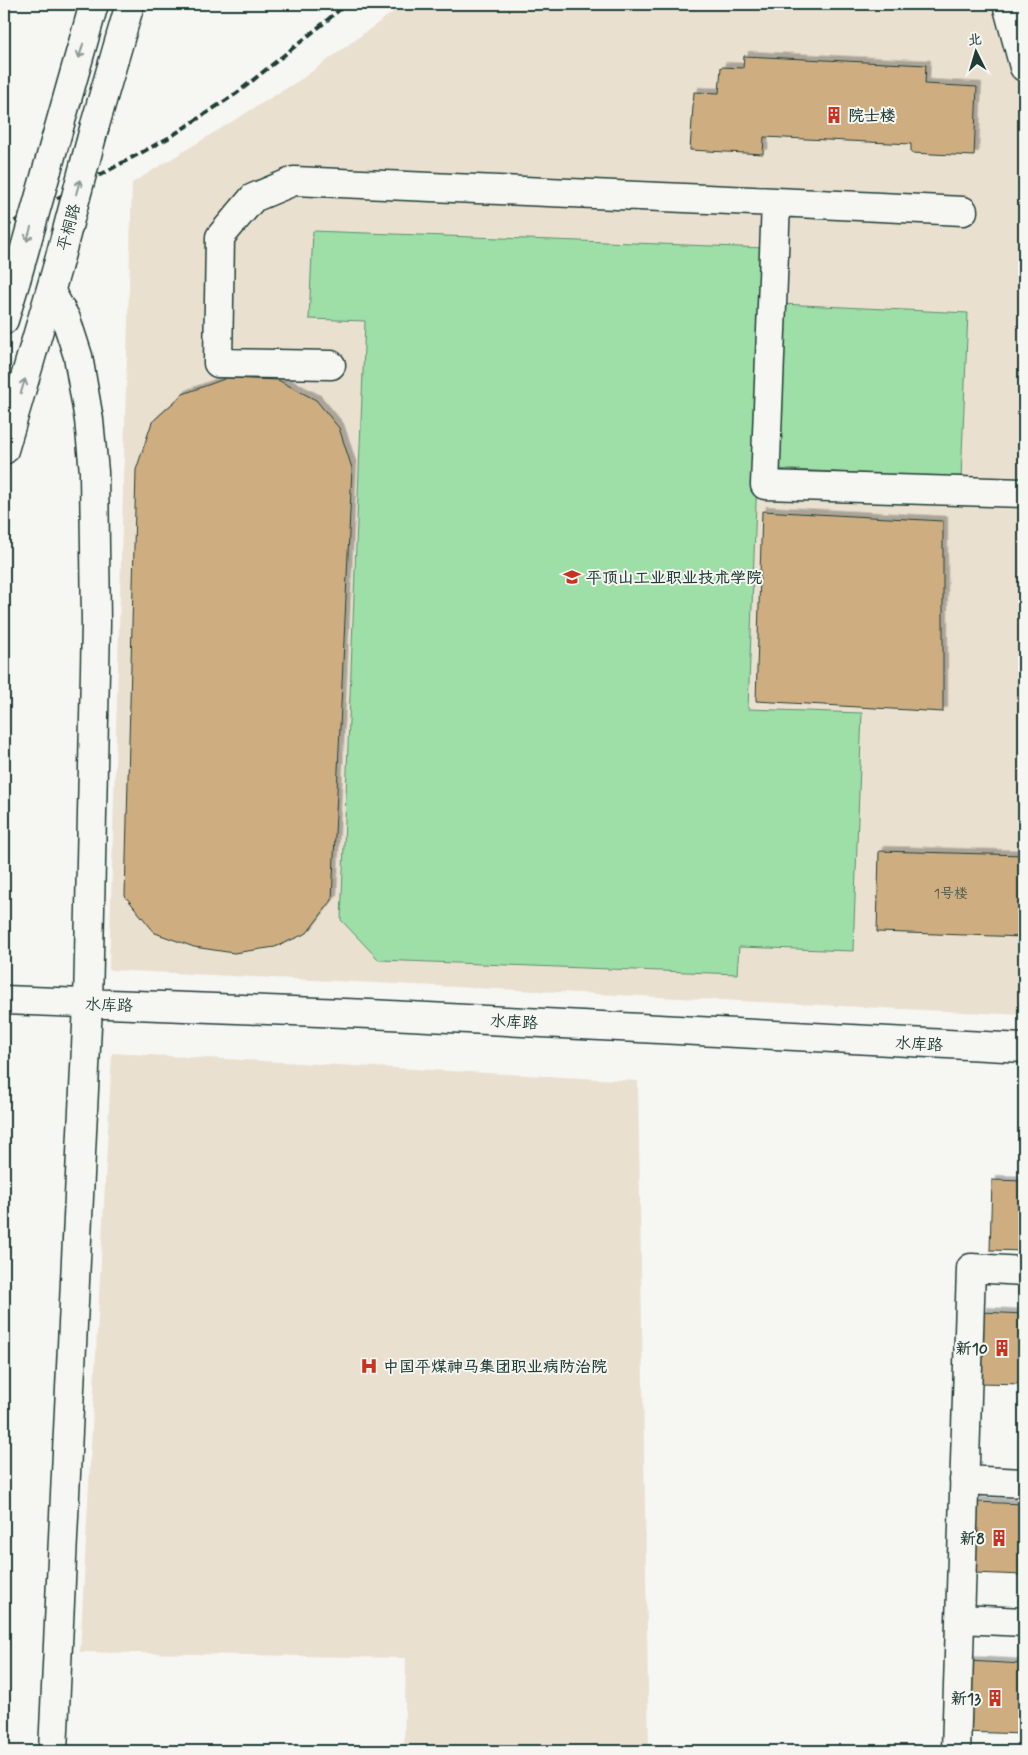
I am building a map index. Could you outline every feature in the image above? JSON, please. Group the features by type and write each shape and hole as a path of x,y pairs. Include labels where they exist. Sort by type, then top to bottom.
{"street":[{"path":"4,320 94,4"},
{"name":"平桐路","path":"4,450 54,280 95,125 130,4"},
{"path":"118,45 144,4"},
{"path":"1007,4 1024,67"},
{"path":"331,365 218,363 220,237 252,198 294,181 963,211"},
{"path":"776,202 765,485 1024,493"},
{"path":"53,1751 88,1004 96,624 94,472 89,420 78,356 54,280"},
{"name":"水库路","path":"4,1000 370,1014 1024,1048"},
{"path":"956,1751 971,1268 1024,1271"},
{"path":"964,1480 1024,1483"},
{"path":"960,1618 1024,1622"}],"shaded area":[{"name":"平顶山工业职业技术学院","path":"404,4 1024,4 1024,1015 109,970 132,183 303,78"},
{"name":"中国平煤神马集团职业病防治院","path":"112,1053 638,1081 649,1751 404,1751 406,1658 80,1652"}],"green space":[{"path":"313,231 766,248 748,709 862,713 853,951 739,947 737,974 379,960 341,920 365,321 309,319"},
{"path":"781,304 968,313 961,478 774,469"}],"building":[{"name":"院士楼","path":"744,56 926,65 925,84 977,87 974,156 911,153 911,144 764,137 763,154 690,150 694,92 719,93 721,67 743,68"},
{"path":"227,378 278,380 316,400 339,428 352,468 332,900 307,933 275,947 234,953 194,947 155,933 125,896 136,470 152,422 183,394"},
{"path":"762,511 943,521 943,712 756,701"},
{"path":"879,851 1024,855 1024,937 877,932"},
{"path":"992,1180 1024,1181 1024,1251 990,1250"},
{"name":"新10","path":"982,1312 1024,1314 1024,1384 979,1383"},
{"name":"新8","path":"976,1502 1024,1504 1024,1575 973,1573"},
{"name":"新13","path":"967,1661 1024,1664 1024,1734 964,1732"}],"railway":[{"path":"4,227 170,137 237,93 346,4"}],"place":[{"name":"院士楼","path":"834,115"},
{"name":"平顶山工业职业技术学院","path":"572,577"},
{"name":"新10","path":"1002,1348"},
{"name":"中国平煤神马集团职业病防治院","path":"369,1366"},
{"name":"新8","path":"999,1538"},
{"name":"新13","path":"995,1698"}]}
